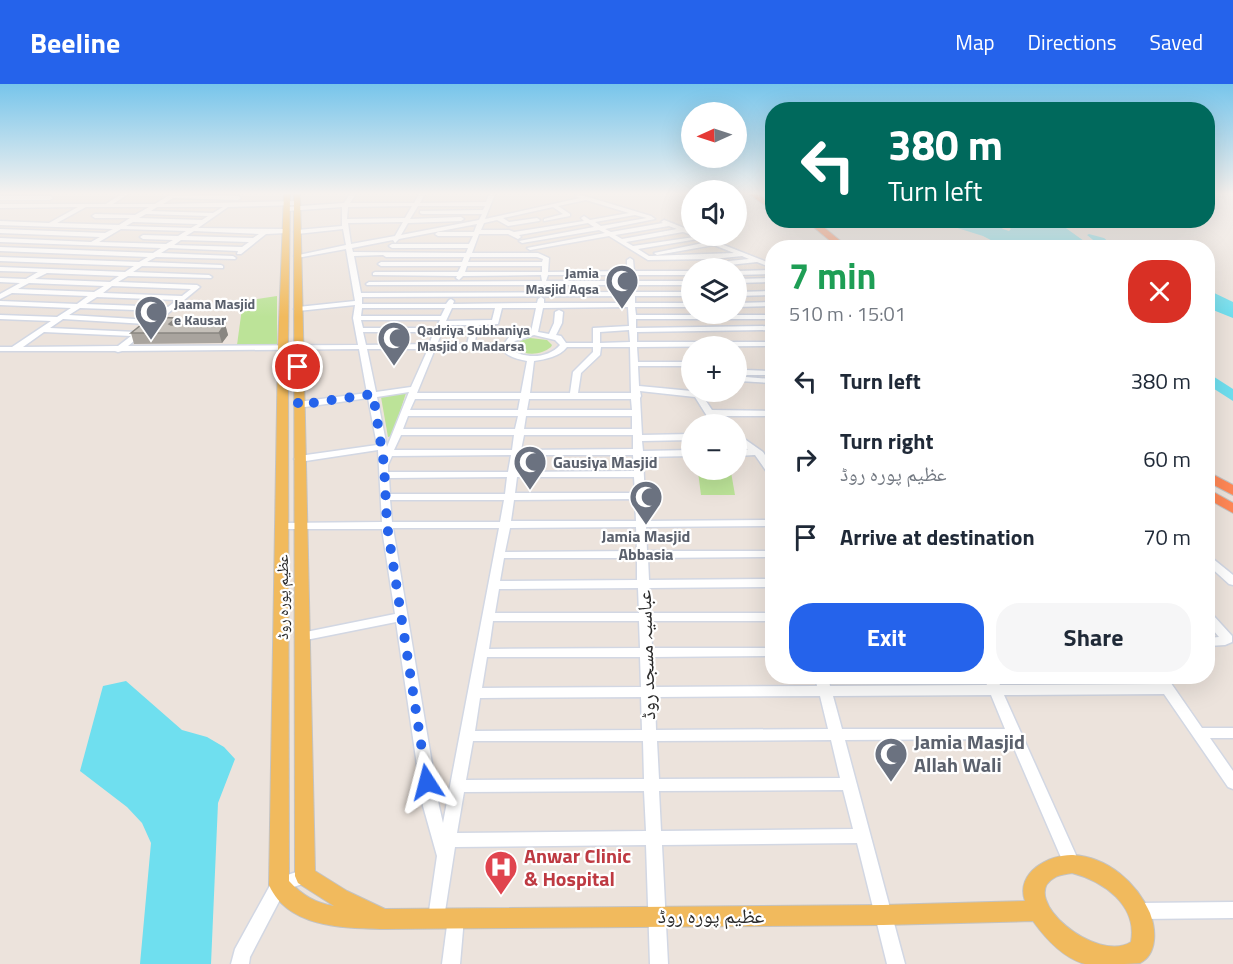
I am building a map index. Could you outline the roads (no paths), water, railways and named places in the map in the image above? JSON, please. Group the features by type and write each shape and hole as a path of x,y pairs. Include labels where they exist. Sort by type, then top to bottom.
{"highway":[{"path":"1215,480 1233,491"},
{"path":"1215,497 1233,508"}],"main road":[{"name":"عظیم پورہ روڈ","path":"286,235 291,348 291,526 279,885 294,902 304,909 330,916 384,920 883,915 1038,911"},
{"name":"عظیم پورہ روڈ","path":"297,235 298,309 291,348 298,405 299,459 291,526 301,637 305,876 339,898 384,920"},
{"path":"1072,864 1088,867 1118,884 1140,911 1145,927 1143,942 1135,953 1122,962 1089,956 1073,948 1046,925 1038,911 1034,897 1035,886 1040,876 1048,869 1072,864"}],"street":[{"path":"1,250 29,235"},
{"path":"0,297 107,235"},
{"path":"145,235 254,240"},
{"path":"14,349 184,235"},
{"path":"118,350 260,235"},
{"path":"347,235 359,301 357,318 361,346 385,450 387,525 431,806 446,848"},
{"path":"297,256 350,250 411,235"},
{"path":"385,450 398,432 406,414 475,235"},
{"path":"516,235 538,255"},
{"path":"522,241 558,235"},
{"path":"530,248 605,235"},
{"path":"613,235 652,258 746,254"},
{"path":"622,241 655,235"},
{"path":"359,301 397,237"},
{"path":"633,248 681,239"},
{"path":"0,240 244,249"},
{"path":"392,246 472,246"},
{"path":"645,256 699,246"},
{"path":"723,246 765,263"},
{"path":"699,254 731,249"},
{"path":"1,250 233,258"},
{"path":"350,250 387,254 538,255 546,258 534,333"},
{"path":"0,259 221,267"},
{"name":"عباسیہ مسجد روڈ","path":"659,964 630,262 733,263 758,260"},
{"path":"381,264 546,264"},
{"path":"0,269 209,277"},
{"path":"747,273 765,272"},
{"path":"375,274 681,273"},
{"path":"0,279 196,287"},
{"path":"747,281 765,280"},
{"path":"369,284 681,283"},
{"path":"0,291 182,298"},
{"path":"747,294 765,293"},
{"path":"298,309 359,301 453,294 681,294"},
{"path":"359,301 449,306 681,305"},
{"path":"0,303 168,309"},
{"path":"747,305 765,304"},
{"path":"360,330 495,322 499,306"},
{"path":"552,335 558,323 559,312"},
{"path":"747,317 765,316"},
{"path":"0,317 152,322"},
{"path":"633,317 681,317"},
{"path":"357,318 441,324"},
{"path":"470,346 476,323"},
{"path":"725,324 728,336"},
{"path":"574,395 577,372 595,356 598,345 596,330 765,328"},
{"path":"42,330 137,334"},
{"path":"0,349 506,346 512,339 534,333 552,335 564,345"},
{"path":"747,345 765,344"},
{"path":"506,346 510,353 531,358 558,353 564,345"},
{"path":"564,345 681,345"},
{"path":"452,964 446,918 446,848 505,524 531,358"},
{"path":"635,364 681,364"},
{"path":"747,368 765,372"},
{"path":"747,380 765,381"},
{"path":"298,405 373,394 574,395 681,393"},
{"path":"702,402 708,413 765,413"},
{"path":"406,414 638,413"},
{"path":"398,432 520,432 681,437"},
{"path":"747,444 765,461"},
{"path":"299,459 385,450 681,453"},
{"path":"747,452 758,452"},
{"path":"384,470 513,474 640,474"},
{"path":"385,497 640,496"},
{"path":"291,526 765,523"},
{"path":"499,555 765,554"},
{"path":"1215,566 1233,581"},
{"path":"494,585 765,583"},
{"path":"301,637 401,617"},
{"path":"488,617 765,617"},
{"path":"1215,625 1228,639 1215,641"},
{"path":"482,653 765,652"},
{"path":"475,693 647,692 803,684"},
{"path":"823,684 896,964"},
{"path":"845,684 996,691 1126,684"},
{"path":"993,684 1072,864"},
{"path":"1164,684 1233,783"},
{"path":"1199,733 1233,733"},
{"path":"467,736 1016,734"},
{"path":"458,786 849,783"},
{"path":"446,848 654,838 863,836"},
{"path":"240,964 241,955 279,885 305,876"},
{"path":"1140,911 1233,910"}],"water":[{"path":"980,235 1076,235 1083,240 991,240"},
{"path":"1087,235 1093,235 1106,240 1093,240"},
{"path":"1215,293 1233,302 1233,318 1215,311"},
{"path":"126,681 182,730 207,737 224,747 235,759 218,803 211,964 140,964 151,843 142,823 127,807 80,771 103,686"}],"waterway":[{"path":"1215,383 1233,396"}],"place":[{"name":"Jamia Masjid Aqsa","path":"622,310"},
{"name":"Jaama Masjid e Kausar","path":"151,341"},
{"name":"Qadriya Subhaniya Masjid o Madarsa","path":"394,367"},
{"name":"Gausiya Masjid","path":"530,491"},
{"name":"Jamia Masjid Abbasia","path":"646,526"},
{"name":"Jamia Masjid Allah Wali","path":"891,783"},
{"name":"Anwar Clinic & Hospital","path":"501,896"}]}
